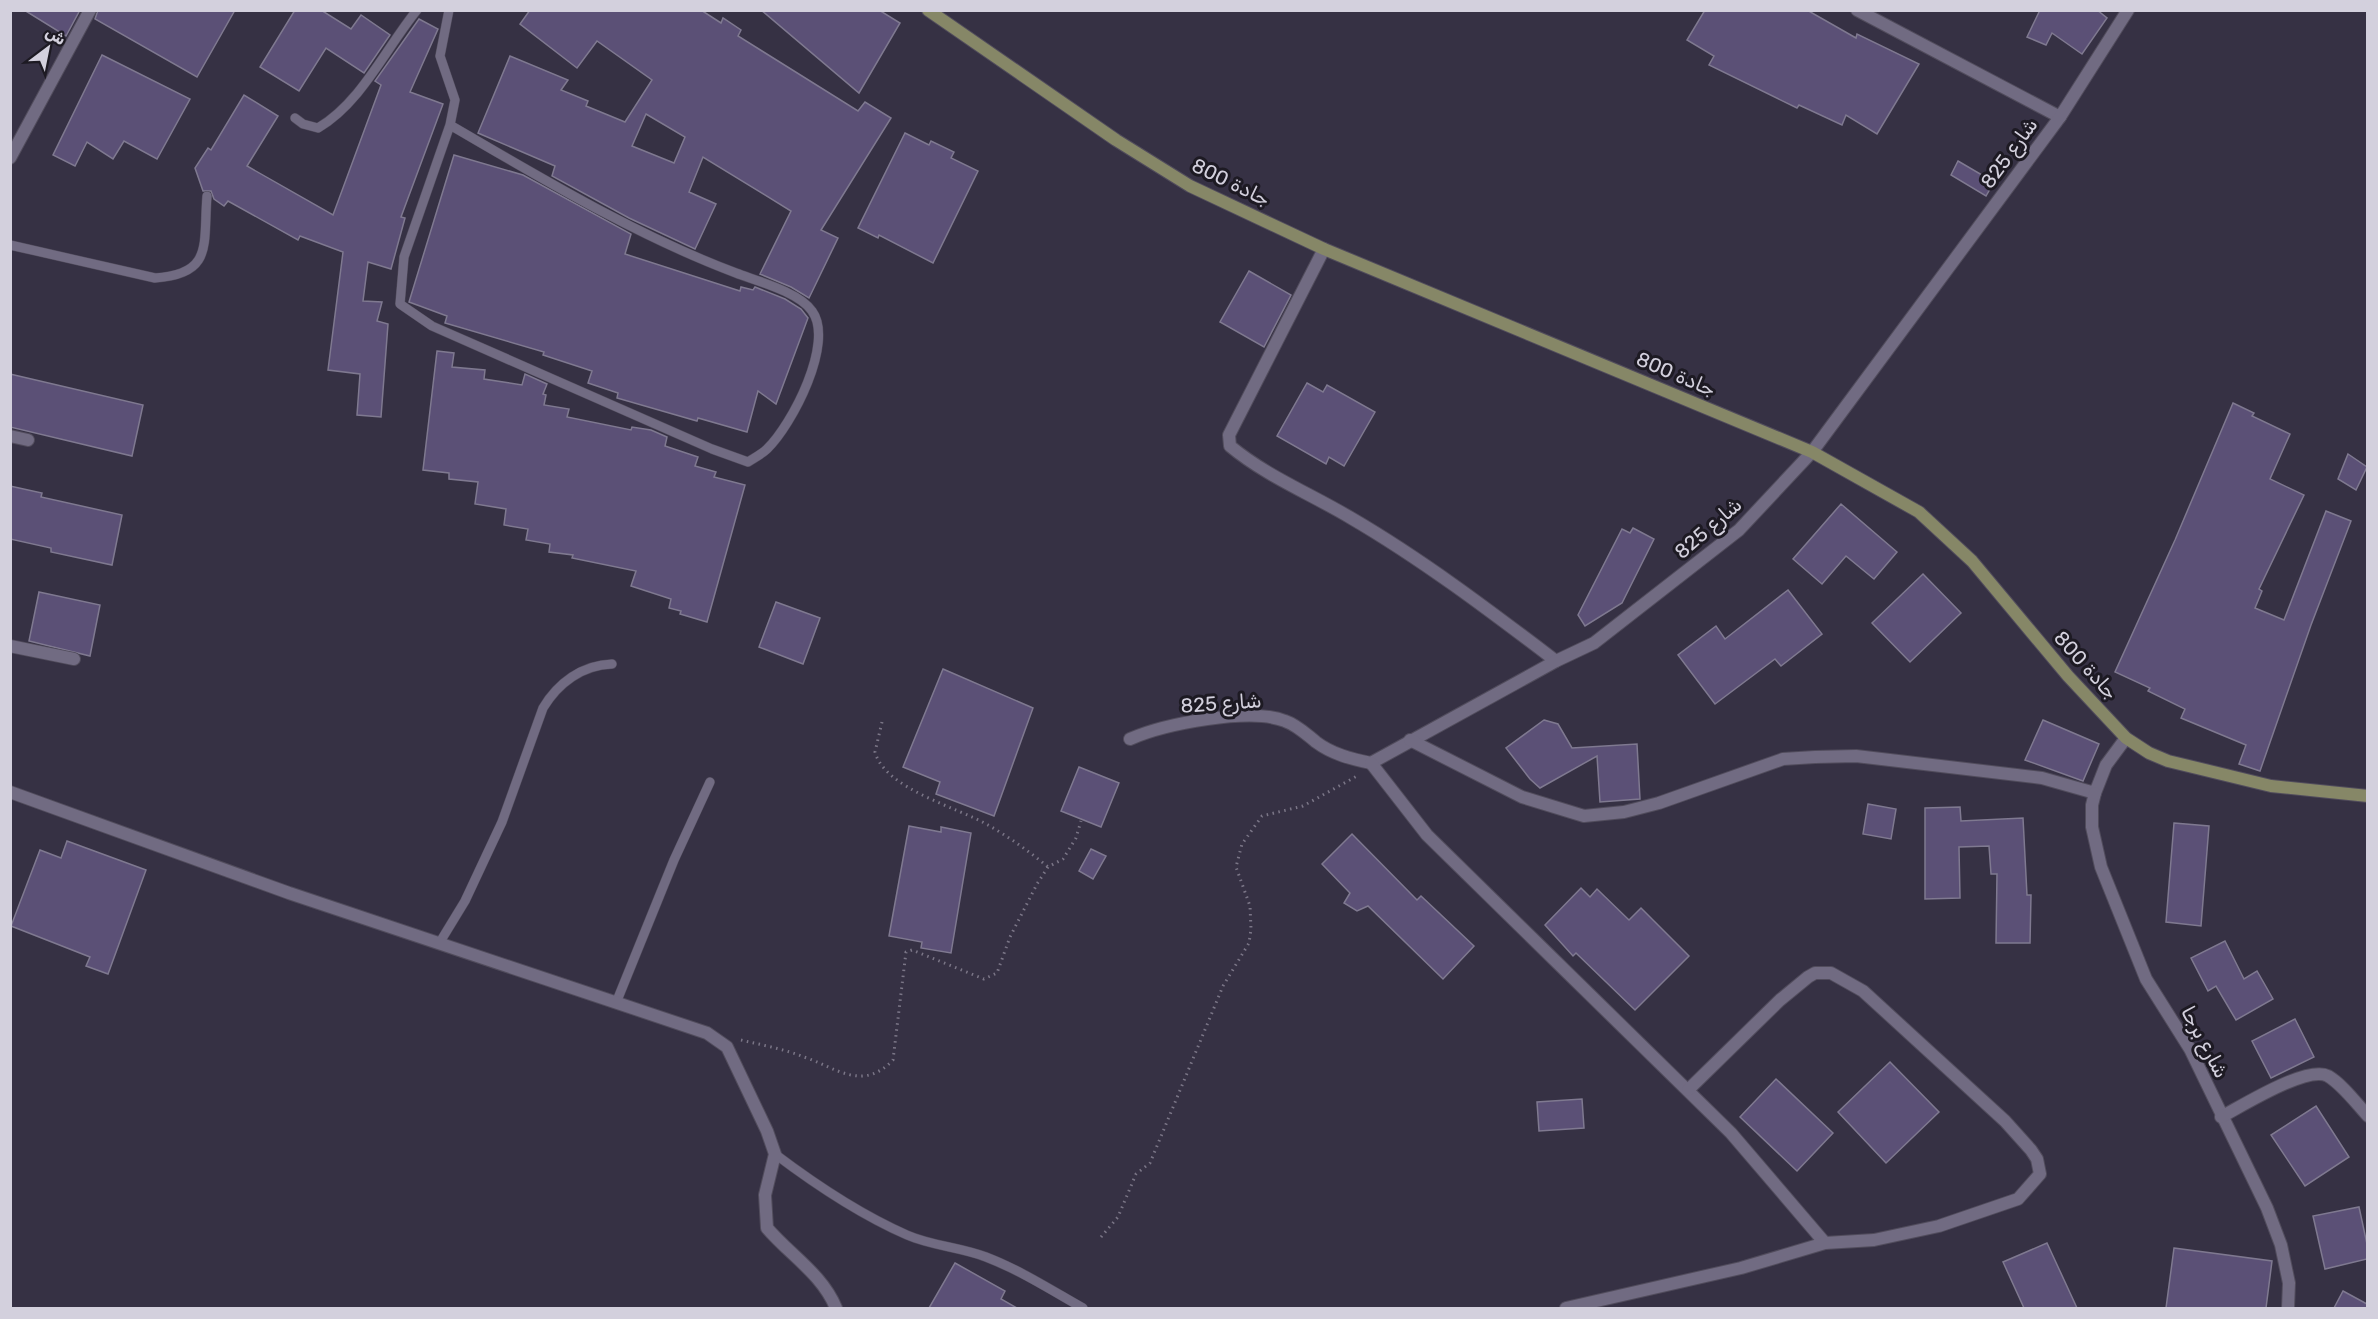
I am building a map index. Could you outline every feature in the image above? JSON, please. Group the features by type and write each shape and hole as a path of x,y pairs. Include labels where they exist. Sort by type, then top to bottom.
{"main road":[{"name":"جادة 800","path":"928,10 1116,140 1190,186 1324,249 1812,452 1919,512 1972,561 2068,676 2126,738 2168,762 2271,786 2367,795"}],"street":[{"path":"10,158 90,10"},
{"path":"1857,10 2060,117"},
{"name":"شارع 825","path":"1130,739 1162,728 1205,720 1245,716 1270,718 1290,724 1317,743 1346,758 1371,763 1556,661 1594,644 1739,530 1812,452 2060,117 2128,10"},
{"path":"1324,249 1228,435 1230,446 1274,476 1352,518 1457,587 1556,661"},
{"path":"10,436 28,440"},
{"path":"10,646 74,659"},
{"name":"شارع برجا","path":"2126,738 2106,765 2092,804 2092,827 2101,867 2146,979 2190,1049 2267,1208 2281,1245 2289,1283 2288,1308"},
{"path":"1410,741 1522,797 1584,816 1624,812 1670,800 1783,759 1815,757 1856,756 2042,778 2095,793"},
{"path":"1371,763 1427,835 1731,1133 1825,1243"},
{"path":"10,792 289,893 707,1033 722,1043 743,1079 775,1154 765,1195 767,1228 816,1276 830,1293 836,1308"},
{"path":"1566,1308 1591,1306 1741,1268 1825,1243 1874,1240 1907,1234 2003,1206 2018,1199 2039,1178 2037,1159 2005,1121 1895,1018 1863,991 1831,973 1815,972 1780,1000 1689,1090"},
{"path":"2221,1117 2303,1075 2319,1073 2335,1081 2367,1116"}],"lane":[{"path":"295,118 303,124 318,128 333,118 357,91 417,10"},
{"path":"449,10 440,56 455,100 450,125 404,257 400,304 432,326 712,449 748,462 767,449 795,411 818,348 820,324 811,308 784,291 695,258 602,213 450,125"},
{"path":"10,245 155,278 172,277 187,273 197,266 202,255 207,196"},
{"path":"440,942 465,901 502,822 543,708 552,694 571,676 598,664 612,664"},
{"path":"616,1003 674,860 710,782"},
{"path":"775,1154 828,1192 887,1226 922,1241 985,1257 1016,1270 1083,1308"}],"path":[{"path":"882,722 875,752 886,772 927,796 987,825 1048,867"},
{"path":"1101,1237 1118,1217 1136,1174 1150,1163 1223,986 1249,943 1250,906 1236,867 1242,844 1262,816 1304,806 1349,783 1371,763"},
{"path":"722,1043 740,1040 764,1045 805,1057 844,1075 864,1076 882,1071 893,1060 906,952 912,950 984,979 991,978 1001,967 1010,937 1037,884 1048,867 1063,859 1076,838 1082,821"}],"building":[{"path":"24,10 80,10 66,36"},
{"path":"98,10 235,10 197,77 95,19"},
{"path":"295,10 321,10 351,29 361,15 390,35 364,73 326,48 299,91 260,67"},
{"path":"530,10 701,10 721,23 723,18 741,30 738,36 858,111 865,102 891,118 821,230 838,238 809,298 791,287 760,274 791,211 703,157 689,192 716,204 695,249 629,218 552,176 555,166 478,133 510,56 568,80 561,90 588,101 586,106 625,122 652,80 597,41 577,68 520,24","holes":["646,114 685,137 674,163 632,146"]},
{"path":"761,10 879,10 900,23 859,93"},
{"path":"1705,10 1807,10 1856,38 1857,34 1919,64 1877,134 1846,115 1842,125 1799,105 1797,108 1709,65 1714,56 1687,40"},
{"path":"2040,10 2097,10 2107,18 2082,54 2052,33 2046,45 2027,37"},
{"path":"419,19 438,29 410,92 443,104 401,217 405,218 391,269 368,262 363,301 382,302 377,321 388,324 381,417 357,415 360,374 328,370 343,252 300,236 298,240 228,201 224,206 214,199 211,191 203,191 195,168 208,148 211,150 244,95 278,116 247,166 333,215 381,85 375,81"},
{"path":"102,55 190,99 157,159 124,141 113,159 87,142 75,166 53,155"},
{"path":"905,133 929,145 931,141 954,152 951,158 978,171 933,263 879,235 878,238 858,228"},
{"path":"454,155 523,175 631,234 625,254 740,291 741,287 753,290 755,287 785,299 801,309 808,318 776,404 758,391 747,432 698,418 697,421 617,398 618,393 588,383 592,371 543,355 544,352 445,323 447,316 409,302"},
{"path":"1958,161 1994,182 1986,196 1951,175"},
{"path":"1249,271 1291,295 1264,347 1220,322"},
{"path":"437,351 454,353 452,367 485,370 484,379 522,385 525,374 547,384 543,394 546,395 544,405 569,409 567,417 631,430 632,427 651,430 667,437 665,446 698,457 695,466 716,472 714,477 745,485 707,622 680,614 681,611 669,608 671,599 631,586 636,571 572,558 573,555 549,552 550,544 526,540 528,529 504,525 506,509 475,504 478,482 449,479 449,473 423,470"},
{"path":"10,374 143,405 132,456 10,427"},
{"path":"1307,383 1323,392 1327,385 1375,412 1344,466 1329,457 1326,464 1277,436"},
{"path":"2233,403 2254,413 2252,416 2290,434 2270,479 2304,495 2259,589 2262,591 2255,608 2284,620 2326,511 2351,521 2311,625 2260,771 2239,764 2246,745 2181,718 2185,709 2148,691 2150,688 2115,672 2175,540"},
{"path":"2348,454 2367,467 2356,490 2338,479"},
{"path":"10,486 42,493 41,497 122,515 112,565 51,552 51,548 10,539"},
{"path":"1841,504 1897,552 1874,579 1846,556 1822,584 1793,559"},
{"path":"1633,528 1654,539 1622,603 1585,626 1578,615 1622,529 1630,533"},
{"path":"1923,574 1961,613 1910,662 1872,623"},
{"path":"1788,590 1822,634 1781,666 1775,659 1715,704 1678,655 1716,626 1725,639"},
{"path":"39,592 100,605 90,656 29,641"},
{"path":"776,602 820,618 803,664 759,647"},
{"path":"943,669 1033,708 994,816 936,794 940,782 903,767"},
{"path":"1544,720 1558,724 1572,748 1637,744 1640,799 1600,802 1597,756 1540,788 1506,748"},
{"path":"2043,720 2099,744 2083,781 2025,760"},
{"path":"1079,767 1119,783 1101,827 1061,811"},
{"path":"1868,804 1896,809 1891,839 1863,834"},
{"path":"1960,807 1961,821 2023,818 2027,895 2031,895 2030,943 1996,943 1997,874 1991,874 1989,846 1959,847 1960,898 1925,899 1925,808"},
{"path":"2174,823 2209,826 2201,926 2166,922"},
{"path":"909,826 941,832 941,827 971,833 951,953 921,948 922,942 889,936"},
{"path":"1352,834 1417,900 1421,896 1474,946 1443,979 1368,906 1357,911 1344,903 1350,893 1322,864"},
{"path":"67,841 146,870 108,974 86,966 90,957 11,926 40,850 61,858"},
{"path":"1091,849 1106,856 1093,879 1079,871"},
{"path":"1581,888 1590,897 1597,889 1629,920 1641,908 1689,956 1635,1010 1576,953 1573,956 1545,925"},
{"path":"2225,941 2244,979 2257,971 2273,999 2236,1020 2216,986 2208,991 2191,958"},
{"path":"2295,1019 2314,1057 2271,1078 2252,1041"},
{"path":"1890,1062 1939,1112 1886,1163 1838,1112"},
{"path":"1776,1079 1833,1133 1797,1171 1740,1117"},
{"path":"1582,1099 1584,1128 1539,1131 1537,1102"},
{"path":"2316,1106 2349,1157 2305,1186 2271,1135"},
{"path":"2359,1207 2367,1244 2367,1259 2325,1269 2313,1216"},
{"path":"2047,1243 2077,1308 2024,1308 2003,1262"},
{"path":"2174,1248 2272,1261 2266,1308 2166,1308"},
{"path":"955,1263 1005,1291 1001,1299 1017,1308 929,1308"},
{"path":"2343,1291 2367,1304 2367,1308 2334,1308"}]}
